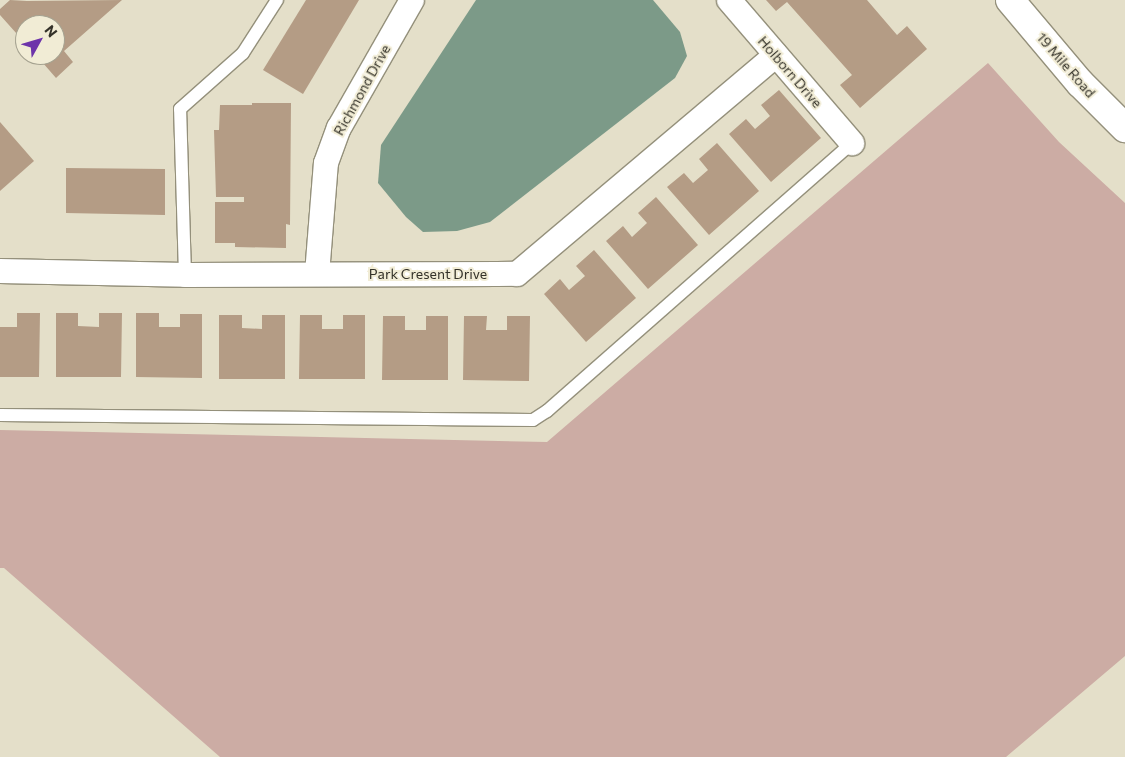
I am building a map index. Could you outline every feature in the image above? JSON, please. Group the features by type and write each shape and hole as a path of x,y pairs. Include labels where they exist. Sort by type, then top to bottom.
{"street":[{"name":"Richmond Drive","path":"317,274 329,154 338,128 412,0"},
{"name":"Holborn Drive","path":"729,0 852,143"},
{"name":"19 Mile Road","path":"1010,0 1080,84 1125,128"},
{"name":"Park Cresent Drive","path":"0,271 184,275 517,274 776,55"}],"lane":[{"path":"184,275 180,110 243,52 277,0"},
{"path":"0,415 533,420 547,411 852,143"}],"shaded area":[{"path":"476,0 653,0 680,32 687,56 675,78 490,222 457,231 423,232 406,217 378,183 381,145"},
{"path":"988,63 1059,142 1125,203 1125,656 1006,757 220,757 4,568 0,568 0,430 547,442"}],"building":[{"path":"10,0 122,0 65,50 65,15 15,15 15,32 0,15 0,9"},
{"path":"306,0 359,0 303,94 263,70"},
{"path":"766,0 867,0 897,35 907,26 927,49 860,108 840,85 852,75 787,2 776,11"},
{"path":"65,52 73,62 56,78 45,65 65,65"},
{"path":"779,90 821,138 771,182 729,134 746,119 755,129 770,116 761,105"},
{"path":"252,103 291,103 290,225 286,224 286,248 235,247 235,243 215,243 215,202 244,202 244,197 216,197 214,130 219,130 220,105 252,105"},
{"path":"0,122 34,161 0,191"},
{"path":"717,143 759,191 709,235 667,187 684,173 693,183 708,170 699,159"},
{"path":"66,168 165,169 165,215 66,213"},
{"path":"656,197 698,245 648,289 606,241 623,226 632,237 647,223 638,213"},
{"path":"594,250 636,298 586,342 544,294 560,279 569,290 585,276 576,266"},
{"path":"17,313 40,313 39,377 0,377 0,327 17,327"},
{"path":"56,313 78,313 78,326 99,327 99,313 122,313 121,377 56,377"},
{"path":"136,313 159,313 159,327 180,327 180,314 202,314 202,378 136,377"},
{"path":"219,315 242,315 242,328 262,329 262,315 285,315 285,379 219,379"},
{"path":"300,315 322,315 322,329 343,329 343,315 365,315 365,379 299,379"},
{"path":"383,316 405,316 405,330 426,330 426,316 448,316 448,380 382,380"},
{"path":"464,316 487,316 486,330 507,330 507,316 530,316 529,381 463,380"}]}
